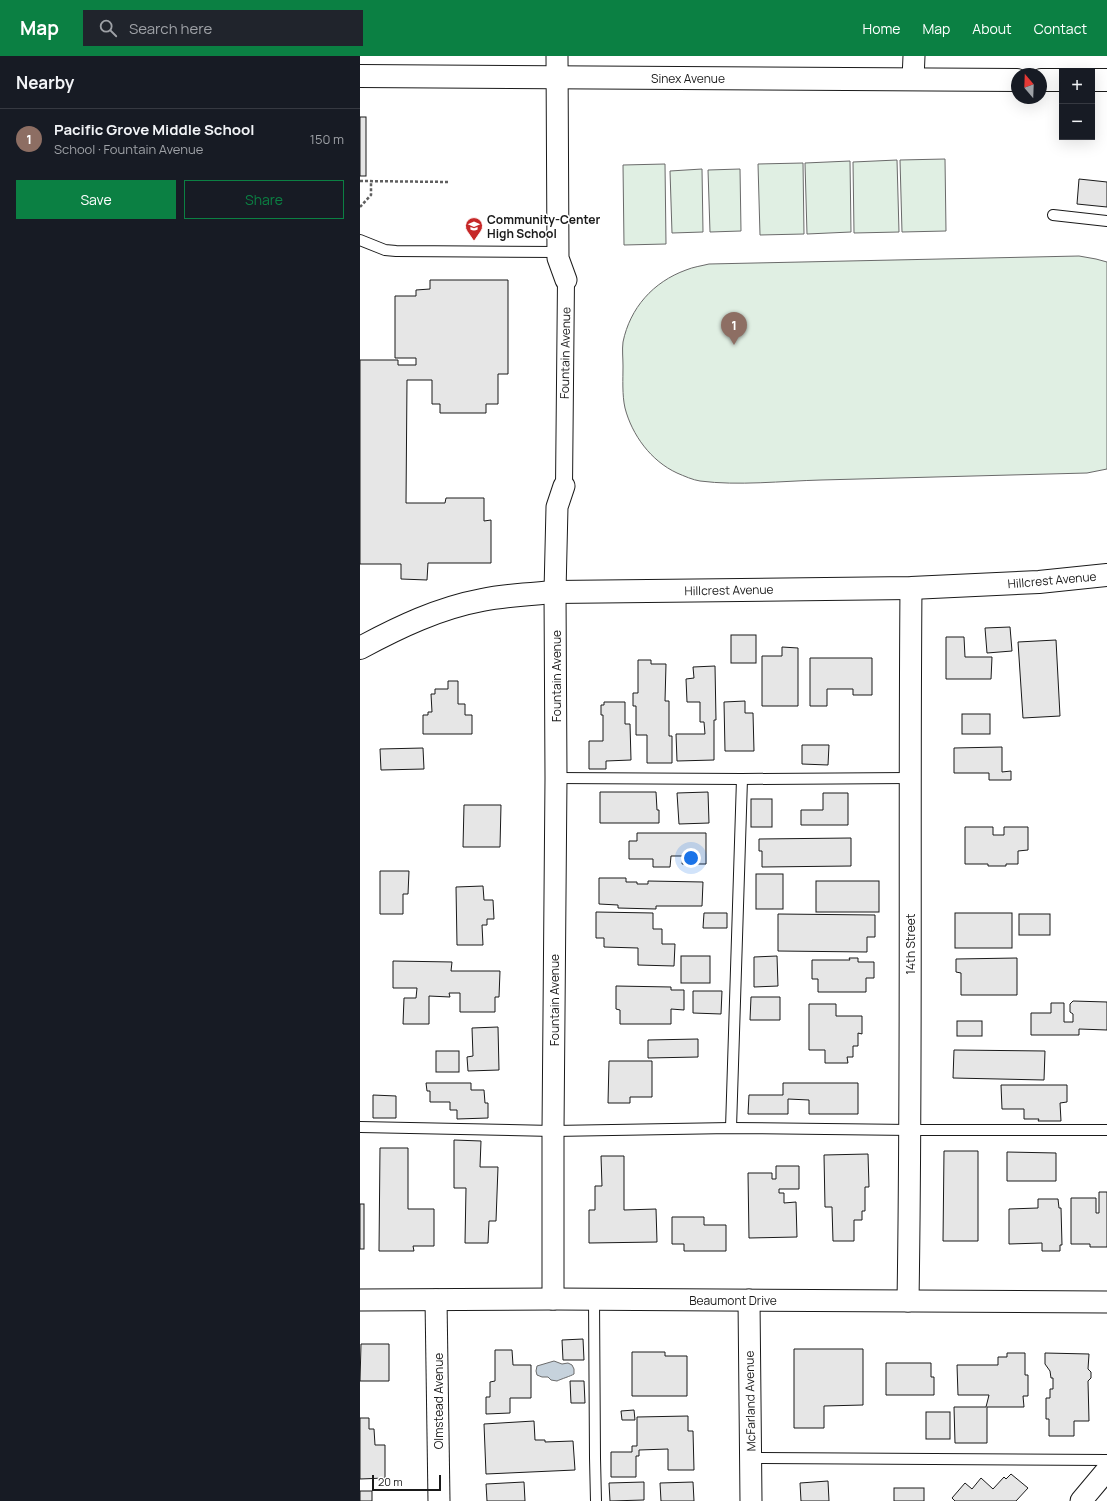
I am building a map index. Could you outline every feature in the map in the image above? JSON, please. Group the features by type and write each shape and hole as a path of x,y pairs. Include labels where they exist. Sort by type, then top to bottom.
{"street":[{"path":"913,79 914,56"},
{"name":"Sinex Avenue","path":"360,76 557,67 913,79 1011,80"},
{"name":"Fountain Avenue","path":"553,1299 556,778 555,592 557,507 564,486 566,280 558,258 557,67"},
{"path":"1047,80 1059,80"},
{"path":"1095,80 1107,80"},
{"name":"Hillcrest Avenue","path":"360,648 392,630 420,618 453,607 482,600 514,595 555,592 911,588 1039,582 1107,575"},
{"name":"14th Street","path":"908,1301 911,1130 909,778 911,588"},
{"name":"Beaumont Drive","path":"360,1300 594,1299 1107,1302"},
{"name":"Olmstead Avenue","path":"436,1300 439,1501"},
{"name":"McFarland Avenue","path":"749,1300 751,1501"},
{"path":"1081,1501 1107,1470"}],"lane":[{"path":"1053,215 1107,221"},
{"path":"360,240 384,250 396,251 558,252"},
{"path":"556,778 742,780 909,778"},
{"path":"731,1128 742,780"},
{"path":"360,1127 553,1130 731,1128 1107,1130"},
{"path":"594,1299 596,1501"},
{"path":"751,1458 1107,1460"}],"path":[{"path":"360,181 450,182"},
{"path":"360,208 371,194 371,181"}],"green space":[{"path":"945,159 946,231 902,232 900,160"},
{"path":"897,160 899,232 854,233 853,162"},
{"path":"850,161 851,232 807,234 805,163"},
{"path":"803,163 804,234 760,235 758,164"},
{"path":"665,164 666,244 624,245 623,165"},
{"path":"702,169 703,232 672,233 670,171"},
{"path":"740,169 741,231 710,232 708,170"},
{"path":"1079,256 1107,262 1107,469 1087,473 760,483 700,481 677,473 659,462 644,446 632,428 628,418 624,403 623,387 623,342 626,330 637,307 653,289 674,275 689,269 709,264"}],"shaded area":[{"path":"554,1361 572,1365 574,1374 557,1381 551,1380 548,1377 537,1375 537,1366"}],"building":[{"path":"360,117 366,117 366,176 360,176"},
{"path":"1079,179 1107,182 1107,207 1077,204"},
{"path":"430,280 508,280 508,374 498,374 498,404 486,404 486,413 440,413 440,404 432,404 432,380 407,380 406,503 445,503 446,498 484,498 484,521 491,520 491,563 428,563 427,580 401,579 401,564 360,564 360,360 398,360 398,365 416,365 416,358 395,358 395,296 416,296 416,290 430,289"},
{"path":"1010,627 1012,651 987,653 985,628"},
{"path":"731,635 756,635 756,663 731,663"},
{"path":"946,637 964,637 965,657 992,657 991,679 946,679"},
{"path":"1056,640 1060,716 1023,718 1018,642"},
{"path":"782,647 798,648 798,706 762,706 762,656 782,656"},
{"path":"810,658 872,658 872,695 853,695 853,689 827,689 827,706 810,706"},
{"path":"638,660 651,660 651,664 666,664 665,701 669,701 669,736 672,736 672,763 647,763 647,735 636,735 636,706 633,706 633,693 638,693"},
{"path":"715,666 716,720 714,720 714,760 677,761 676,734 705,734 704,722 700,722 700,702 687,702 686,679 694,678 693,667"},
{"path":"448,681 458,681 458,704 465,704 465,715 472,715 472,734 423,734 423,715 428,715 428,712 432,712 431,694 435,694 435,689 448,689"},
{"path":"745,701 745,713 753,713 754,751 725,751 724,702"},
{"path":"604,702 625,702 625,724 630,724 631,760 606,761 606,769 589,769 589,741 603,741 603,715 601,715 601,705 604,705"},
{"path":"962,714 990,714 990,734 962,734"},
{"path":"802,745 829,745 828,765 802,764"},
{"path":"1002,747 1002,772 1011,771 1011,780 989,780 989,773 954,773 954,748"},
{"path":"423,748 424,769 381,770 380,749"},
{"path":"600,792 656,792 657,810 659,810 659,823 600,823"},
{"path":"708,792 709,823 679,824 677,793"},
{"path":"823,793 848,793 848,825 801,825 801,810 823,810"},
{"path":"751,799 772,799 772,827 751,827"},
{"path":"464,805 501,805 500,847 463,847"},
{"path":"965,827 993,827 993,835 1004,835 1004,827 1028,827 1028,850 1018,851 1018,864 988,866 988,864 965,864"},
{"path":"637,833 706,833 706,864 682,864 683,856 671,856 670,867 653,867 653,859 629,859 629,841 637,841"},
{"path":"851,838 851,866 762,867 762,851 759,851 759,839"},
{"path":"380,871 409,871 408,894 403,894 403,914 380,914"},
{"path":"756,874 783,874 783,909 756,909"},
{"path":"599,878 626,878 626,882 637,882 637,884 648,884 648,881 703,882 702,906 656,906 656,909 618,908 618,905 599,904"},
{"path":"816,881 879,881 879,912 816,912"},
{"path":"483,886 484,900 493,900 494,919 487,919 487,925 482,925 483,945 457,945 456,887"},
{"path":"596,912 653,913 653,929 662,929 662,944 675,944 674,966 638,965 638,948 604,947 604,938 596,938"},
{"path":"704,913 727,913 727,928 703,928"},
{"path":"955,913 1012,913 1012,948 955,948"},
{"path":"778,914 875,915 875,937 867,937 867,952 778,951"},
{"path":"1019,914 1050,914 1050,935 1019,935"},
{"path":"681,956 710,956 710,983 681,983"},
{"path":"777,956 778,986 754,987 754,957"},
{"path":"849,958 858,958 858,962 874,962 874,978 866,978 866,992 818,992 818,979 812,979 812,960 850,960"},
{"path":"1017,958 1017,995 961,995 961,973 956,972 956,959"},
{"path":"393,961 452,962 451,971 500,971 499,997 495,997 495,1012 460,1012 460,993 449,993 450,997 429,996 429,1024 403,1024 404,998 416,998 417,988 393,988"},
{"path":"616,986 671,987 671,990 684,990 684,1010 671,1009 671,1024 620,1024 620,1010 616,1009"},
{"path":"693,991 722,991 721,1014 693,1013"},
{"path":"751,997 780,997 780,1020 750,1020"},
{"path":"1073,1001 1107,1002 1107,1030 1079,1029 1079,1035 1031,1035 1031,1013 1051,1013 1051,1003 1064,1003 1064,1022 1073,1022 1073,1014 1070,1012 1070,1004"},
{"path":"809,1004 836,1004 836,1016 862,1016 862,1034 858,1033 858,1046 853,1046 853,1057 847,1057 848,1063 825,1063 825,1050 809,1050"},
{"path":"957,1021 982,1021 982,1036 957,1036"},
{"path":"498,1027 499,1070 468,1071 467,1057 473,1056 472,1028"},
{"path":"698,1039 698,1057 648,1058 648,1040"},
{"path":"954,1050 1045,1051 1044,1080 953,1078"},
{"path":"436,1051 459,1051 459,1072 436,1072"},
{"path":"609,1061 652,1061 652,1097 630,1097 630,1103 608,1103"},
{"path":"426,1083 471,1083 471,1090 484,1090 485,1103 488,1103 488,1118 457,1119 457,1110 450,1110 450,1102 430,1102 430,1091 427,1091"},
{"path":"783,1083 858,1083 858,1114 809,1114 809,1100 788,1099 788,1114 748,1114 749,1095 783,1095"},
{"path":"1001,1085 1067,1085 1067,1102 1060,1103 1061,1121 1038,1121 1039,1119 1024,1119 1024,1109 1002,1109"},
{"path":"373,1095 396,1096 396,1118 373,1118"},
{"path":"454,1140 481,1141 480,1167 498,1167 496,1221 489,1221 488,1243 465,1243 466,1188 454,1188"},
{"path":"380,1148 408,1148 408,1209 434,1209 434,1246 413,1246 414,1251 379,1251"},
{"path":"944,1151 978,1151 978,1241 943,1241"},
{"path":"1007,1152 1056,1153 1056,1181 1007,1181"},
{"path":"868,1154 869,1187 865,1187 865,1211 862,1211 862,1220 854,1220 854,1241 833,1241 832,1207 825,1207 824,1155"},
{"path":"601,1156 624,1156 624,1210 656,1209 657,1242 589,1243 589,1210 595,1210 595,1186 602,1186"},
{"path":"776,1166 799,1166 799,1189 779,1189 779,1193 784,1193 784,1203 796,1202 797,1237 749,1238 748,1173 772,1173 772,1179 776,1179"},
{"path":"1099,1192 1107,1192 1107,1247 1090,1247 1090,1244 1071,1244 1071,1198 1096,1198 1096,1213 1099,1213"},
{"path":"1038,1199 1058,1199 1059,1208 1061,1208 1062,1245 1060,1245 1060,1251 1042,1251 1042,1243 1009,1244 1009,1209 1038,1208"},
{"path":"360,1204 364,1204 364,1249 360,1249"},
{"path":"672,1217 704,1217 704,1225 726,1225 726,1251 684,1251 684,1244 672,1244"},
{"path":"583,1339 584,1360 563,1360 562,1340"},
{"path":"361,1344 389,1344 389,1381 360,1381"},
{"path":"794,1349 863,1349 863,1405 824,1406 824,1428 794,1428"},
{"path":"495,1350 512,1350 513,1365 531,1365 531,1398 510,1398 510,1413 486,1414 486,1397 490,1397 490,1382 495,1381"},
{"path":"632,1352 665,1352 665,1356 687,1356 687,1396 632,1396"},
{"path":"1007,1353 1025,1353 1025,1375 1028,1375 1028,1396 1023,1396 1024,1407 987,1407 987,1443 955,1443 954,1407 986,1407 989,1395 958,1395 957,1365 998,1365 998,1357 1007,1357"},
{"path":"1045,1353 1089,1354 1088,1369 1091,1372 1091,1378 1088,1381 1089,1421 1074,1421 1074,1436 1049,1436 1049,1419 1046,1419 1046,1398 1050,1398 1050,1389 1053,1389 1053,1378 1051,1378 1050,1371 1045,1364"},
{"path":"886,1363 931,1363 931,1377 934,1377 934,1395 886,1395"},
{"path":"570,1381 584,1381 585,1403 571,1403"},
{"path":"634,1410 635,1420 622,1420 621,1411"},
{"path":"926,1412 950,1412 950,1439 926,1439"},
{"path":"688,1416 688,1431 693,1431 694,1470 668,1470 668,1449 639,1450 639,1456 636,1456 636,1477 611,1477 611,1452 632,1452 632,1446 637,1446 637,1417"},
{"path":"360,1418 369,1418 369,1429 374,1429 375,1445 385,1445 385,1478 360,1479"},
{"path":"534,1421 535,1440 545,1440 545,1442 573,1441 575,1470 486,1474 484,1424"},
{"path":"1011,1474 1028,1488 1016,1501 955,1501 952,1498 965,1483 972,1489 981,1478 993,1489 1004,1477 1006,1479"},
{"path":"828,1481 829,1501 801,1501 800,1483"},
{"path":"524,1482 525,1501 487,1501 486,1484"},
{"path":"644,1482 644,1500 610,1501 609,1483"},
{"path":"693,1482 694,1501 661,1501 660,1483"},
{"path":"894,1488 924,1488 924,1501 894,1501"},
{"path":"360,1491 372,1491 372,1501 360,1501"}],"place":[{"name":"Community-Center High School","path":"474,241"},
{"name":"Pacific Grove Middle School","path":"734,345"}]}
